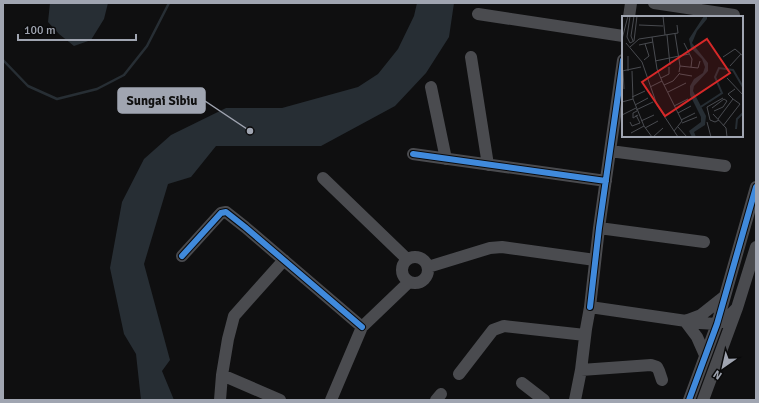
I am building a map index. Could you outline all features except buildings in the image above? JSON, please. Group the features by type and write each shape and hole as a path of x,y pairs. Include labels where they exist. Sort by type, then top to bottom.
{"street":[{"path":"629,16 631,3"},
{"path":"654,3 734,15"},
{"path":"478,14 622,36"},
{"path":"471,57 488,165"},
{"path":"575,400 581,370 610,151 622,74"},
{"path":"431,87 446,160"},
{"path":"610,151 724,166"},
{"path":"413,154 446,160 606,181"},
{"path":"323,178 407,259"},
{"path":"689,400 717,324 756,187"},
{"path":"182,256 222,213 226,212 362,327"},
{"path":"600,228 704,242"},
{"path":"428,267 490,248 502,247 595,260"},
{"path":"703,400 737,308 756,247"},
{"path":"415,257 424,261 428,267 428,273 423,281 415,284 404,278 401,271 403,264 407,259 415,257"},
{"path":"220,400 222,375 234,316 284,260"},
{"path":"331,400 362,327 409,282"},
{"path":"685,321 701,315 724,296"},
{"path":"590,307 685,321 717,324 727,318 737,308"},
{"path":"685,321 697,337 705,355"},
{"path":"459,374 493,330 498,327 504,326 585,335"},
{"path":"581,370 651,365 657,367 662,380"},
{"path":"222,375 280,400"},
{"path":"522,383 544,400"}],"shaded area":[{"path":"50,3 108,3 104,19 91,40 74,46 59,34 48,22"},
{"path":"417,3 454,3 449,37 426,73 395,106 321,146 216,146 191,177 168,184 144,264 170,360 162,371 174,400 141,400 136,354 124,334 110,268 122,202 144,159 171,135 226,108 282,108 358,87 378,74 398,49 414,16"}],"waterway":[{"path":"3,60 28,86 57,99 97,89 124,75 147,46 169,3"}],"cycle path":[{"path":"590,307 599,228 622,67"},
{"path":"413,154 606,181"},
{"path":"689,400 717,324 756,187"},
{"path":"182,256 221,213 226,212 362,327"}],"place":[{"name":"Sungai Sibiu","path":"250,131"}]}
